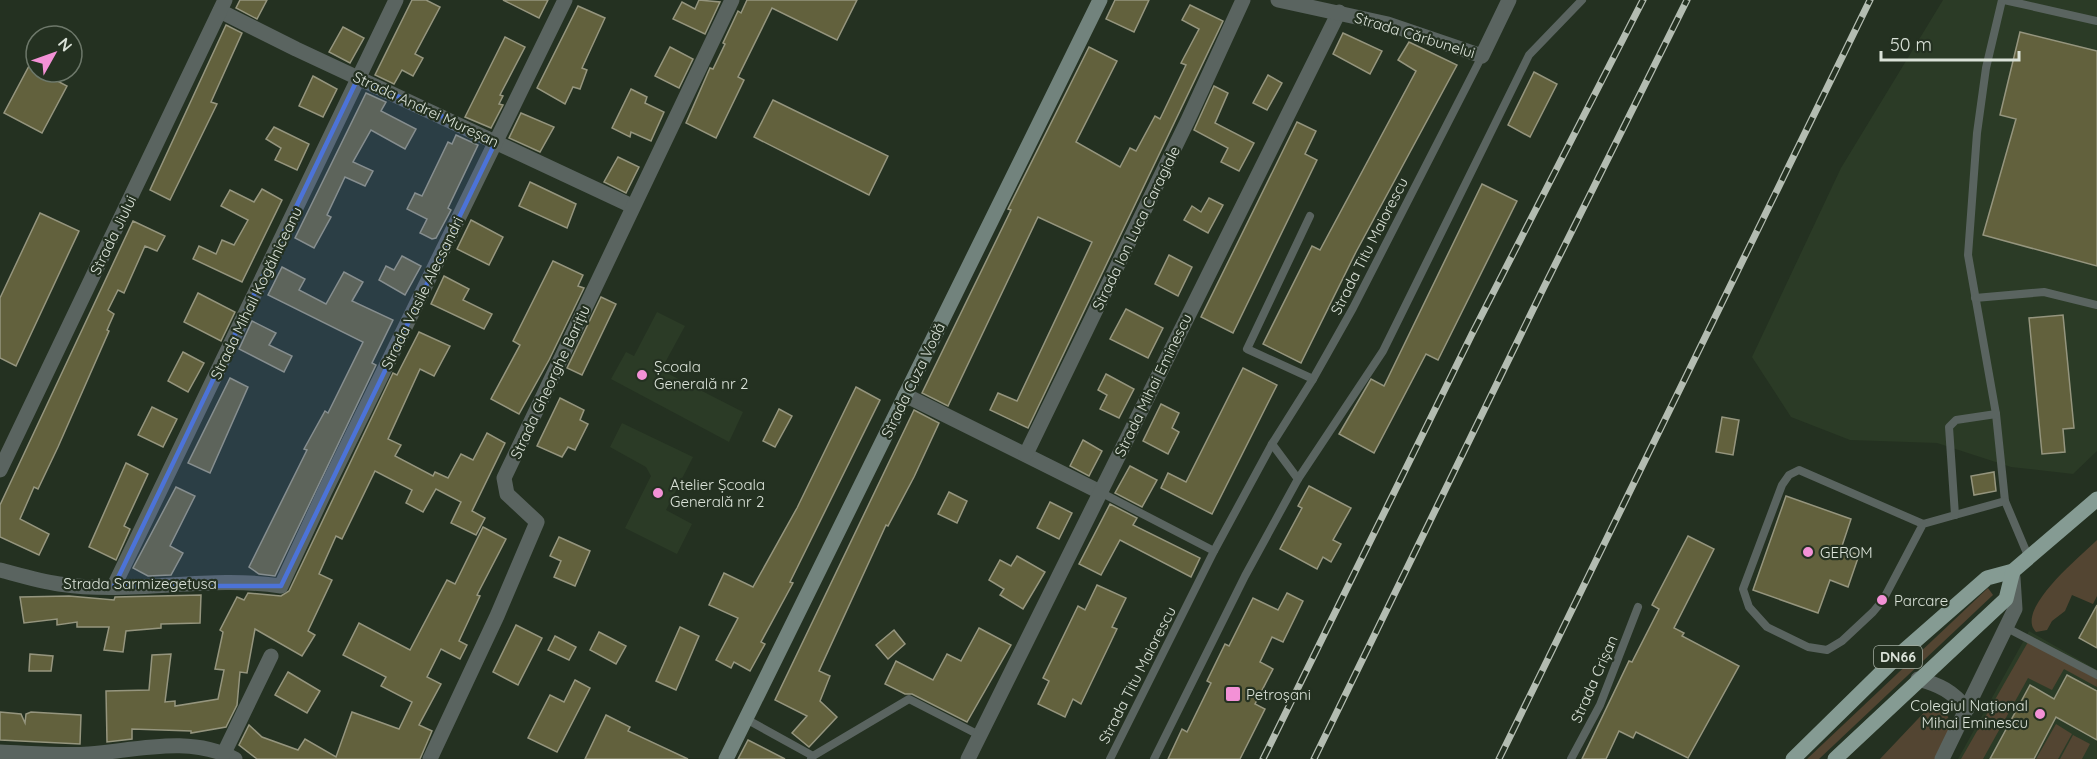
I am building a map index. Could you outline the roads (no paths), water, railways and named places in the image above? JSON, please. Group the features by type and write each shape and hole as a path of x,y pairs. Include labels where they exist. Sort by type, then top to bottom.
{"main road":[{"name":"Strada Cuza Vodă","path":"726,759 1100,0"},
{"name":"DN66","path":"1793,759 1890,664 1987,578 2013,571 2097,499"},
{"name":"DN66","path":"1835,759 2006,599 2013,571"}],"street":[{"name":"Strada Mihail Kogălniceanu","path":"114,585 396,0"},
{"name":"Strada Vasile Alecsandri","path":"281,586 565,0"},
{"name":"Strada Gheorghe Barițiu","path":"430,759 497,616 537,522 507,494 504,478 732,0"},
{"name":"Strada Ion Luca Caragiale","path":"1026,454 1183,131 1243,0"},
{"name":"Strada Cărbunelui","path":"1278,0 1388,24 1482,56"},
{"path":"1482,56 1509,0"},
{"name":"Strada Andrei Mureșan","path":"222,5 358,78 632,206"},
{"name":"Strada Jiului","path":"0,470 222,5"},
{"name":"Strada Mihai Eminescu","path":"968,759 1339,12"},
{"path":"905,395 1100,492"},
{"name":"Strada Sarmizegetusa","path":"0,570 59,584 225,583 281,586"},
{"path":"1942,759 2015,609 2013,571"},
{"path":"0,752 87,754 142,748 230,756 270,656"},
{"path":"1918,679 1943,686 1954,694 1967,710"}],"lane":[{"path":"1154,759 1245,576 1298,479 1383,351 1529,55 1582,0"},
{"path":"2029,558 2005,501 1996,414 1968,255 1973,179 1986,68 2003,0 2097,21"},
{"name":"Strada Titu Maiorescu","path":"1110,759 1214,551 1272,444 1313,379 1353,308 1482,56"},
{"path":"1310,216 1247,349 1313,379"},
{"path":"1975,298 2044,292 2097,305"},
{"path":"1955,515 1949,428 1956,420 1996,414"},
{"path":"1272,444 1298,479"},
{"path":"1923,525 1883,600 1842,641 1827,650 1809,647 1767,627 1749,607 1743,589 1782,484 1789,475 1799,470 1923,525 2005,501"},
{"path":"1100,492 1214,551"},
{"name":"Strada Crișan","path":"1571,759 1604,695 1638,607"},
{"path":"2007,628 2097,675"},
{"path":"746,719 812,758 909,699 980,735"}],"railway":[{"path":"1263,759 1472,334 1643,0"},
{"path":"1314,759 1687,0"},
{"path":"1499,759 1870,0"}],"place":[{"name":"Școala Generală nr 2","path":"642,375"},
{"name":"Atelier Școala Generală nr 2","path":"658,493"},
{"name":"GEROM","path":"1808,552"},
{"name":"Parcare","path":"1882,600"},
{"name":"Petroșani","path":"1233,694"},
{"name":"Colegiul Național Mihai Eminescu","path":"2040,714"}]}
